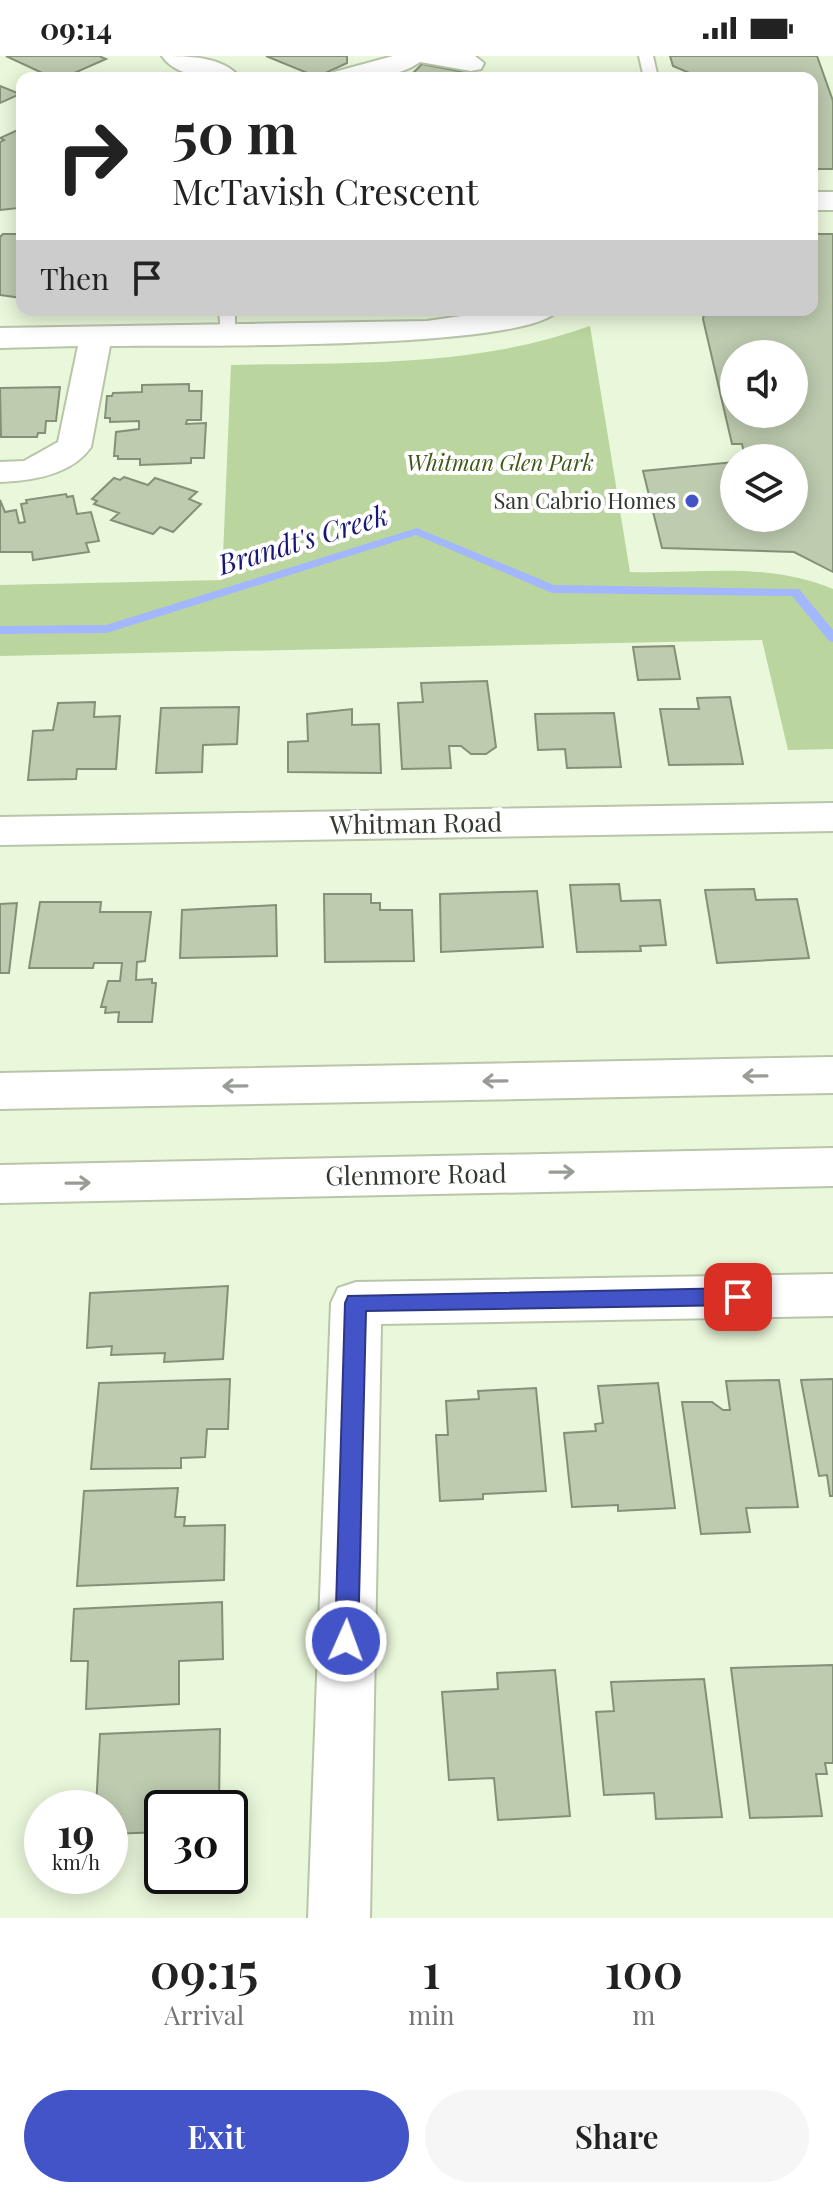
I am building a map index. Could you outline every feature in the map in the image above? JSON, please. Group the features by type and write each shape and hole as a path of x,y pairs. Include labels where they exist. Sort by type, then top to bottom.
{"street":[{"path":"175,56 212,72"},
{"path":"366,72 402,62 411,56"},
{"path":"429,56 471,63"},
{"path":"0,338 96,337 228,322 427,331 525,316"},
{"path":"0,472 31,471 74,447 96,337"},
{"name":"Whitman Road","path":"0,831 833,817"},
{"path":"0,1091 833,1075"},
{"name":"Glenmore Road","path":"0,1184 833,1167"},
{"path":"339,1918 356,1303 833,1295"}],"green space":[{"name":"Whitman Glen Park","path":"590,326 630,572 758,572 808,580 833,589 833,749 788,750 762,640 0,656 0,585 222,580 231,365 368,362 458,356 546,340"}],"building":[{"path":"6,56 99,56 106,59 77,72 40,72"},
{"path":"266,56 347,56 347,63 328,72 305,72"},
{"path":"670,56 817,56 833,101 833,169 818,169 818,72 687,72 673,66"},
{"path":"422,64 463,72 414,72"},
{"path":"0,86 16,92 16,96 0,103"},
{"path":"16,131 16,208 0,210 0,142 4,140 0,138"},
{"path":"16,234 16,297 0,295 0,237"},
{"path":"818,234 833,234 833,572 794,552 662,548 643,471 720,463 720,532 808,532 808,444 732,444 728,428 808,428 808,340 720,340 720,392 704,316 818,316"},
{"path":"189,384 189,391 202,391 201,420 187,420 186,424 206,423 204,458 191,458 191,463 140,465 140,459 118,459 114,456 116,432 139,429 139,421 110,422 110,418 105,418 107,396 142,392 142,385"},
{"path":"60,387 56,421 46,421 45,433 38,433 37,437 1,437 0,388"},
{"path":"124,477 148,485 155,478 197,492 189,499 201,504 173,532 160,527 153,534 111,520 119,513 94,504 97,501 92,499 114,478 120,480"},
{"path":"66,494 67,497 73,496 77,514 91,512 99,541 86,543 89,552 33,560 32,552 0,552 0,500 5,512 16,510 19,523 25,522 21,504 27,503 26,500"},
{"path":"674,646 680,679 638,680 633,647"},
{"path":"487,681 496,747 486,754 471,754 461,746 449,746 451,768 402,769 398,703 423,702 421,683"},
{"path":"730,697 743,764 669,765 660,709 699,709 697,698"},
{"path":"95,702 94,717 120,716 116,769 77,769 76,779 28,780 33,731 53,730 58,703"},
{"path":"239,707 237,744 203,745 202,772 156,773 161,708"},
{"path":"352,709 352,725 379,724 381,773 288,772 288,742 308,741 307,714"},
{"path":"614,713 621,767 567,768 565,749 538,750 535,714"},
{"path":"619,884 621,901 660,900 666,945 640,946 641,951 577,952 570,885"},
{"path":"754,889 756,900 797,899 809,958 717,963 705,890"},
{"path":"537,891 543,947 441,952 440,894"},
{"path":"324,894 371,894 371,903 380,903 380,910 412,910 414,961 325,962"},
{"path":"40,902 101,902 100,912 151,912 145,961 137,962 136,980 152,979 152,983 156,983 152,1022 118,1022 119,1012 105,1013 106,1007 101,1007 108,981 120,981 122,963 94,963 93,968 29,968"},
{"path":"17,903 9,973 0,973 0,904"},
{"path":"276,905 277,956 180,958 182,910"},
{"path":"228,1286 223,1359 164,1362 165,1353 111,1355 112,1346 87,1348 90,1293"},
{"path":"230,1379 228,1429 207,1429 205,1457 181,1458 181,1468 91,1469 99,1383"},
{"path":"833,1379 833,1496 830,1496 827,1475 819,1476 801,1380"},
{"path":"779,1380 798,1507 746,1508 750,1532 701,1534 682,1402 712,1402 723,1410 730,1410 726,1381"},
{"path":"658,1383 675,1508 618,1511 618,1505 572,1507 564,1433 596,1431 595,1424 603,1423 598,1386"},
{"path":"536,1388 546,1491 483,1494 483,1499 440,1501 436,1435 448,1435 446,1401 479,1399 478,1391"},
{"path":"178,1488 175,1517 185,1517 184,1526 225,1525 224,1580 77,1586 84,1491"},
{"path":"222,1602 223,1659 179,1661 179,1704 86,1709 88,1661 71,1661 74,1609"},
{"path":"833,1665 833,1763 825,1763 827,1774 816,1774 822,1816 750,1818 731,1668"},
{"path":"555,1670 570,1816 498,1820 494,1778 449,1780 442,1692 498,1689 497,1673"},
{"path":"704,1679 722,1817 656,1819 654,1793 604,1795 596,1712 614,1711 611,1682"},
{"path":"220,1729 219,1790 144,1790 144,1833 128,1833 128,1790 97,1790 100,1734"}],"waterway":[{"name":"Brandt's Creek","path":"0,630 107,629 417,531 552,589 795,592 833,638"}],"place":[{"name":"San Cabrio Homes","path":"692,501"}],"route":[{"path":"346,1641 356,1303 738,1297"}]}
